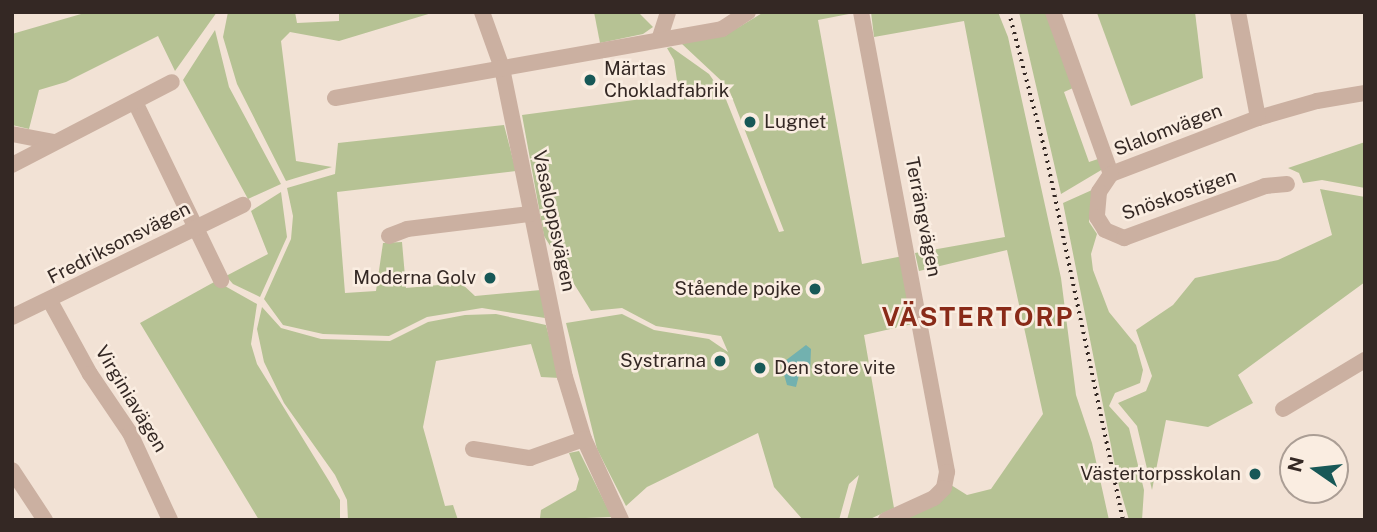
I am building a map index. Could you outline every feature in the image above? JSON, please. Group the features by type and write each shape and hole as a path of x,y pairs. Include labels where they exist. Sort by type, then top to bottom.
{"street":[{"path":"660,37 668,12"},
{"path":"335,97 660,37 722,29 748,12"},
{"name":"Terrängvägen","path":"861,12 947,472 944,488 934,498 886,520"},
{"name":"Slalomvägen","path":"1053,12 1111,174 1258,118 1317,101 1365,93"},
{"path":"1238,12 1258,118"},
{"name":"Vasaloppsvägen","path":"484,13 502,68 565,377 584,439 621,520"},
{"path":"12,165 172,82"},
{"path":"135,102 221,280"},
{"path":"12,134 54,142"},
{"name":"Snöskostigen","path":"1111,174 1099,192 1097,217 1105,230 1124,238 1265,186 1287,184"},
{"name":"Fredriksonsvägen","path":"12,317 50,301 243,205"},
{"path":"389,236 407,229 530,214"},
{"name":"Virginiavägen","path":"50,301 90,374 130,433 170,520"},
{"path":"1283,409 1365,360"},
{"path":"473,449 530,458 584,439"},
{"path":"12,470 45,520"}],"green space":[{"path":"88,12 217,12 175,71 158,36 66,82 39,90 29,129 12,125 12,34"},
{"path":"228,12 295,12 297,23 339,21 339,12 435,12 339,41 290,32 281,41 296,161 332,167 286,181 237,84 223,37"},
{"path":"594,12 638,12 653,27 643,34 600,43"},
{"path":"764,12 854,13 818,20 862,264 903,256 917,323 864,335 894,508 868,520 847,520 859,475 849,484 839,520 803,520 774,487 758,433 647,487 626,506 597,449 566,323 622,314 654,330 709,339 728,352 721,336 656,326 622,308 591,311 544,236 522,115 679,94 674,60 667,48 671,47 709,74 725,97 779,232 784,231 728,87 682,44 739,27"},
{"path":"871,12 998,12 1008,37 1061,278 1076,395 1092,443 1109,520 900,520 951,485 967,495 991,489 1043,414 1007,250 919,271 915,253 1005,237 964,21 874,37"},
{"path":"1019,12 1047,12 1073,88 1064,92 1089,162 1098,159 1103,169 1061,194"},
{"path":"1195,12 1203,78 1131,106 1097,13"},
{"path":"215,30 229,87 281,184 248,199 183,80"},
{"path":"504,125 516,171 337,192 345,293 376,291 383,243 402,242 406,288 461,283 475,296 541,290 545,318 482,308 427,317 389,336 323,334 283,325 264,299 291,239 293,216 287,188 335,174 338,143"},
{"path":"1365,142 1365,188 1322,180 1303,183 1299,173 1288,168"},
{"path":"1320,189 1365,197 1365,282 1238,375 1253,403 1208,427 1166,420 1152,490 1137,426 1118,403 1146,391 1152,376 1136,330 1173,305 1195,278 1278,260 1332,235"},
{"path":"1092,190 1089,222 1097,234 1091,254 1093,270 1109,312 1136,345 1143,370 1140,383 1115,393 1109,406 1129,428 1144,490 1142,520 1129,520 1119,486 1063,203"},
{"path":"281,192 287,237 260,297 233,284 226,276 268,254 251,211"},
{"path":"216,281 257,304 251,344 257,364 340,500 340,520 259,520 140,323"},
{"path":"262,307 281,328 321,339 390,341 428,322 465,315 496,314 546,325 560,378 541,377 531,344 436,361 423,427 445,506 453,505 458,520 348,520 347,500 335,475 284,403 264,362 257,329"},
{"path":"579,451 612,517 533,520 540,518 541,510 576,490 579,479 569,453"}],"water":[{"path":"806,345 811,349 810,373 799,375 796,387 787,385 781,364"}],"railway":[{"path":"1009,12 1046,154 1123,520"}],"place":[{"name":"Märtas Chokladfabrik","path":"590,80"},
{"name":"Lugnet","path":"750,122"},
{"name":"Moderna Golv","path":"490,278"},
{"name":"Stående pojke","path":"815,289"},
{"name":"Systrarna","path":"720,361"},
{"name":"Den store vite","path":"760,368"},
{"name":"Västertorpsskolan","path":"1255,474"}],"district":[{"name":"VÄSTERTORP","path":"978,317"}]}
